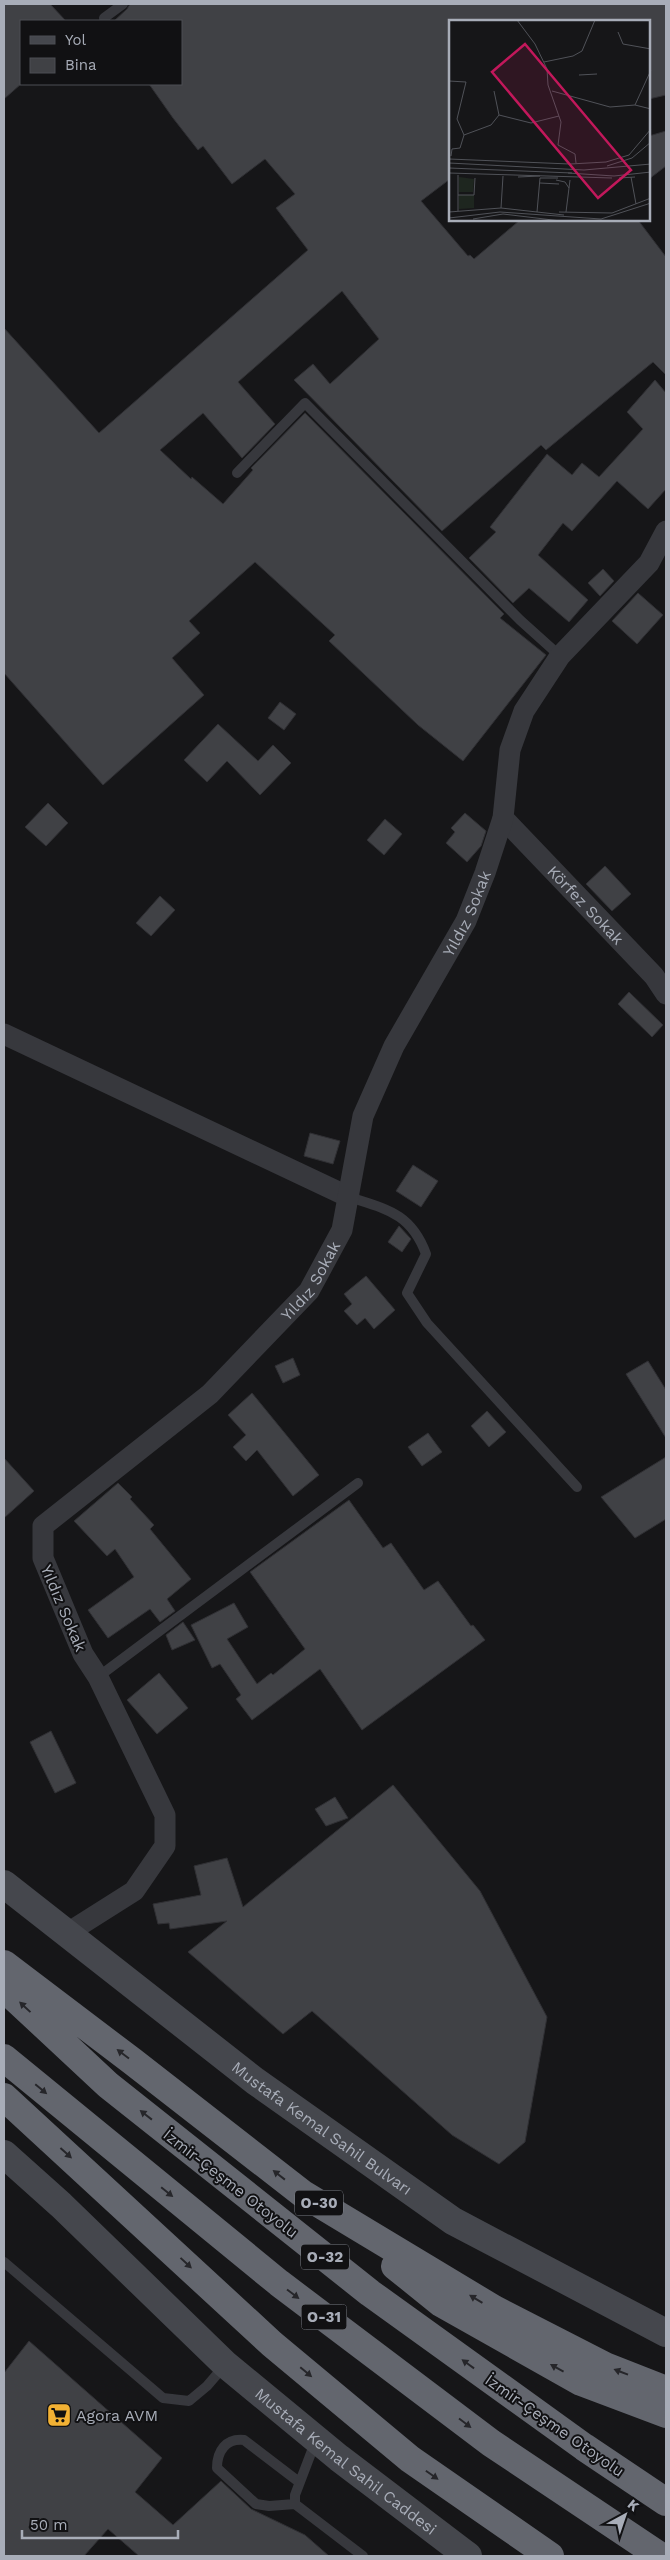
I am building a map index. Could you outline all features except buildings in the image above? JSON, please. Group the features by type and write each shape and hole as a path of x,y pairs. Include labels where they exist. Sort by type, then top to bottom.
{"highway":[{"name":"O-30","path":"4,1964 303,2194 494,2309 605,2366 666,2390"},
{"name":"İzmir-Çeşme Otoyolu","path":"4,1988 108,2085 370,2293 584,2447 666,2502"},
{"name":"O-31","path":"4,2058 279,2283 491,2443 660,2556"},
{"path":"4,2097 287,2356 410,2459 550,2556"},
{"path":"303,2194 441,2303 581,2382 666,2414"}],"main road":[{"name":"Mustafa Kemal Sahil Bulvarı","path":"4,1884 255,2081 453,2220 666,2333"},
{"path":"4,2154 61,2205 225,2364"},
{"name":"Mustafa Kemal Sahil Caddesi","path":"225,2364 316,2439 468,2556"}],"street":[{"name":"Yıldız Sokak","path":"66,1934 134,1891 166,1846 165,1816 98,1677 83,1654 43,1558 43,1526 210,1394 309,1291 342,1230 363,1116 394,1046 466,921 485,873 503,818 510,750 524,711 560,656 649,563 666,531"},
{"name":"Körfez Sokak","path":"503,818 654,976 666,994"},
{"path":"4,1034 349,1197"}],"lane":[{"path":"104,18 123,4"},
{"path":"237,473 305,403 520,620 560,656"},
{"path":"349,1197 396,1212 420,1238 426,1254 407,1293 427,1324 577,1487"},
{"path":"98,1677 358,1483"},
{"path":"4,2262 163,2398 189,2401 207,2386 225,2364"},
{"path":"300,2482 244,2440 234,2439 223,2446 217,2458 217,2468 256,2504 268,2506 295,2504 363,2556"},
{"path":"295,2504 295,2495 316,2439"}],"place":[{"name":"Agora AVM","path":"59,2415"}]}
